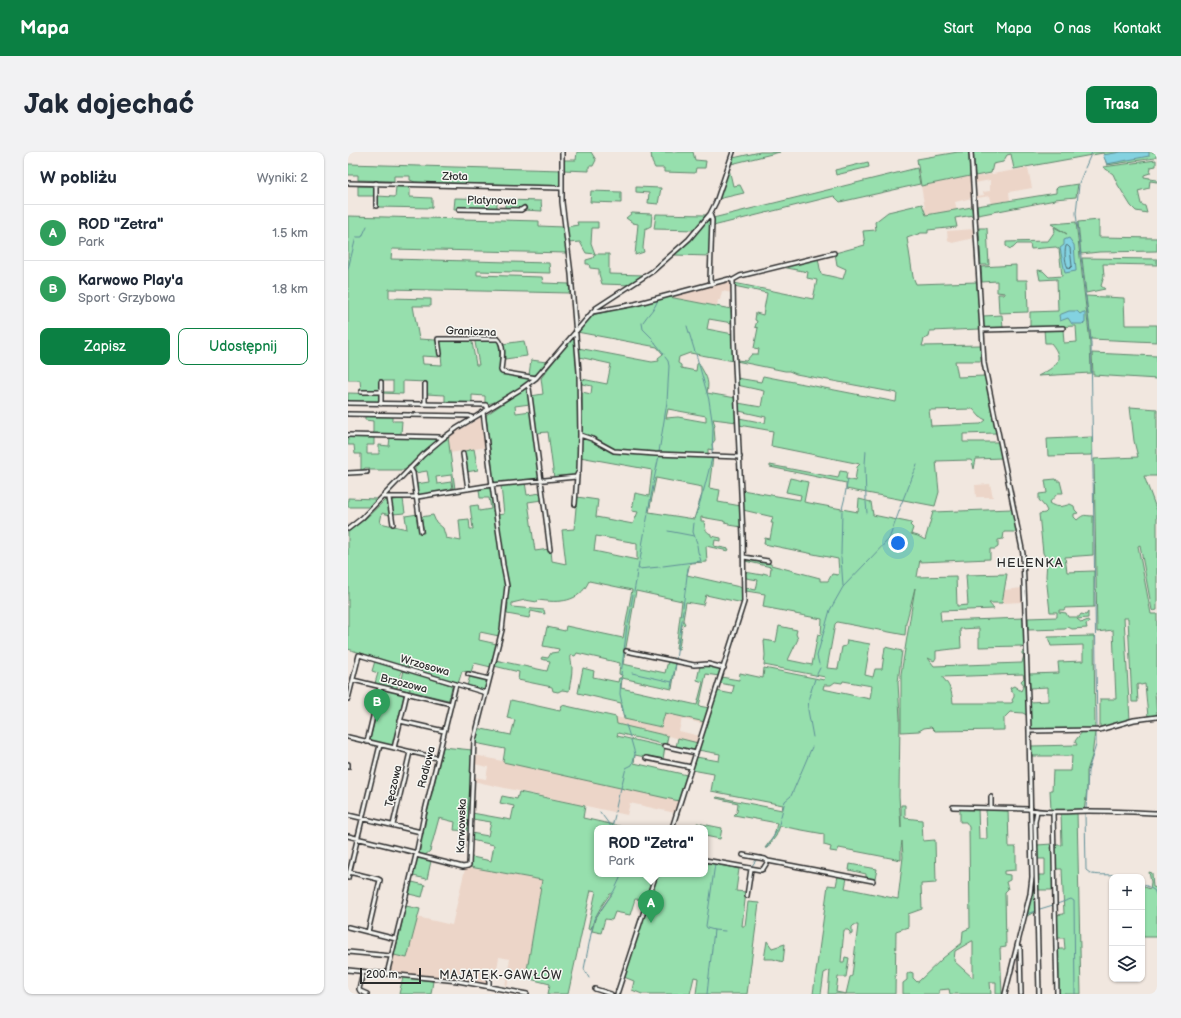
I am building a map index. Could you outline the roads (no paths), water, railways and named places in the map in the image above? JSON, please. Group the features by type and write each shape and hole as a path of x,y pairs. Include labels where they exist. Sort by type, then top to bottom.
{"street":[{"path":"562,152 562,211 571,274 580,385 579,471 577,476 575,504"},
{"path":"348,529 362,518 410,468 442,439 536,378 592,312 605,301 653,271 689,240 710,214 716,202 733,152"},
{"path":"972,152 984,363 1023,554 1032,883 1006,993"},
{"name":"Złota","path":"348,183 561,188"},
{"path":"376,183 376,206"},
{"name":"Platynowa","path":"459,209 521,210 524,208"},
{"path":"710,214 712,220 710,280 712,284"},
{"path":"592,312 635,304 834,253"},
{"path":"673,825 744,602 744,557 733,280"},
{"path":"982,330 1063,328"},
{"name":"Graniczna","path":"440,354 438,338 498,339 501,342 502,372 536,378"},
{"path":"381,382 381,404"},
{"path":"425,384 425,404"},
{"path":"527,385 530,396 550,550"},
{"path":"361,392 381,392"},
{"path":"348,403 486,405 488,409"},
{"name":"Karwowska","path":"416,854 464,867 469,865 474,740 502,630 505,615 507,586 503,566 483,412"},
{"path":"348,414 469,416 474,418"},
{"path":"348,434 439,437 442,439"},
{"path":"580,435 617,451 740,457"},
{"path":"463,454 468,489"},
{"path":"410,468 413,473 421,532"},
{"path":"348,473 367,472"},
{"path":"383,497 417,497 468,489 577,476"},
{"path":"389,498 393,524"},
{"path":"744,557 768,561"},
{"path":"626,651 694,665 708,664 724,668"},
{"name":"Wrzosowa","path":"353,680 359,655 486,693"},
{"path":"468,674 489,679"},
{"path":"348,698 353,680"},
{"name":"Brzozowa","path":"353,680 450,704"},
{"name":"Radiowa","path":"416,854 437,758 456,684"},
{"path":"368,742 380,687"},
{"path":"394,748 407,694"},
{"path":"1029,731 1099,730 1134,720 1157,717"},
{"path":"400,721 444,731"},
{"path":"348,737 437,758"},
{"path":"348,878 380,745"},
{"path":"664,746 696,753"},
{"name":"Tęczowa","path":"393,825 410,752"},
{"path":"646,758 691,767"},
{"path":"991,797 991,808"},
{"path":"953,807 1030,809 1053,812 1089,811 1157,813"},
{"path":"1037,811 1035,822 1039,994"},
{"path":"1053,812 1057,994"},
{"path":"348,815 421,832"},
{"path":"348,836 416,854 387,974"},
{"path":"743,855 873,881"},
{"path":"708,861 762,870 768,861"},
{"path":"747,896 751,869"},
{"path":"349,872 380,880 368,932"},
{"path":"617,994 655,877"},
{"path":"348,927 396,939"},
{"path":"1017,946 1020,948 1021,994"},
{"path":"348,952 391,956"},
{"path":"348,970 453,981 489,986 527,994"},
{"path":"363,972 359,989 367,994"},
{"path":"486,972 490,981 489,986"},
{"path":"595,989 610,994"}],"water":[{"path":"1121,152 1149,152 1149,156 1107,164 1103,155"},
{"path":"1069,238 1074,245 1076,271 1065,273 1060,248 1064,245 1064,240"},
{"path":"1069,311 1077,311 1080,314 1083,312 1085,313 1085,323 1072,324 1068,318 1060,321 1059,315"}],"waterway":[{"path":"1085,168 1092,152"},
{"path":"1079,183 1084,171"},
{"path":"1079,185 1076,213 1091,343 1097,729"},
{"path":"348,269 356,237 362,237 367,226"},
{"path":"643,322 658,300"},
{"path":"642,323 643,329 652,338"},
{"path":"687,326 695,352"},
{"path":"653,340 664,354"},
{"path":"696,354 709,400 713,427 712,455"},
{"path":"659,452 667,402 669,366 665,357"},
{"path":"865,464 866,451"},
{"path":"653,484 659,456"},
{"path":"703,493 712,458"},
{"path":"865,465 866,500"},
{"path":"907,491 917,465"},
{"path":"845,495 848,479"},
{"path":"648,512 653,486"},
{"path":"900,507 906,492"},
{"path":"695,519 702,495"},
{"path":"842,509 845,497"},
{"path":"866,502 867,513"},
{"path":"819,664 817,656 830,610 843,587 889,539 900,509"},
{"path":"841,555 842,511"},
{"path":"642,546 648,514"},
{"path":"694,523 693,532 697,543"},
{"path":"668,531 694,536"},
{"path":"663,566 701,561 697,545"},
{"path":"640,560 642,548"},
{"path":"841,557 843,586"},
{"path":"639,562 638,569 660,567"},
{"path":"686,584 688,568"},
{"path":"636,579 637,571"},
{"path":"634,592 636,581"},
{"path":"683,607 686,585"},
{"path":"631,606 633,595"},
{"path":"628,624 631,609"},
{"path":"682,616 683,610"},
{"path":"680,634 682,620"},
{"path":"621,675 627,626"},
{"path":"676,660 679,637"},
{"path":"671,687 676,663"},
{"path":"817,674 820,668"},
{"path":"632,673 672,682"},
{"path":"621,678 620,694 622,703"},
{"path":"813,737 808,710 809,697 815,679"},
{"path":"622,705 625,718"},
{"path":"626,725 630,737"},
{"path":"1086,810 1088,771 1096,745 1096,732"},
{"path":"620,792 626,768 632,765 635,754 631,740"},
{"path":"778,828 785,801 791,796 812,747"},
{"path":"615,812 619,794"},
{"path":"600,812 610,825"},
{"path":"1085,813 1086,870 1090,873"},
{"path":"612,825 615,815"},
{"path":"771,841 777,830"},
{"path":"766,848 770,843"},
{"path":"751,867 757,859"},
{"path":"707,994 714,930 707,928 706,926 715,864 745,869"},
{"path":"753,871 758,871"},
{"path":"760,872 764,871"},
{"path":"1092,874 1109,875"},
{"path":"589,978 584,969 594,919 614,891 621,877"},
{"path":"1145,885 1149,887"},
{"path":"1150,888 1154,890 1157,897"},
{"path":"1057,904 1071,899 1074,901 1075,994"},
{"path":"1040,909 1053,905"},
{"path":"1027,914 1035,911"},
{"path":"714,930 725,931"}],"place":[{"name":"Karwowo Play'a","path":"377,722"},
{"name":"ROD \"Zetra\"","path":"651,923"}],"district":[{"name":"HELENKA","path":"1030,562"},
{"name":"MAJĄTEK-GAWŁÓW","path":"501,975"}]}
